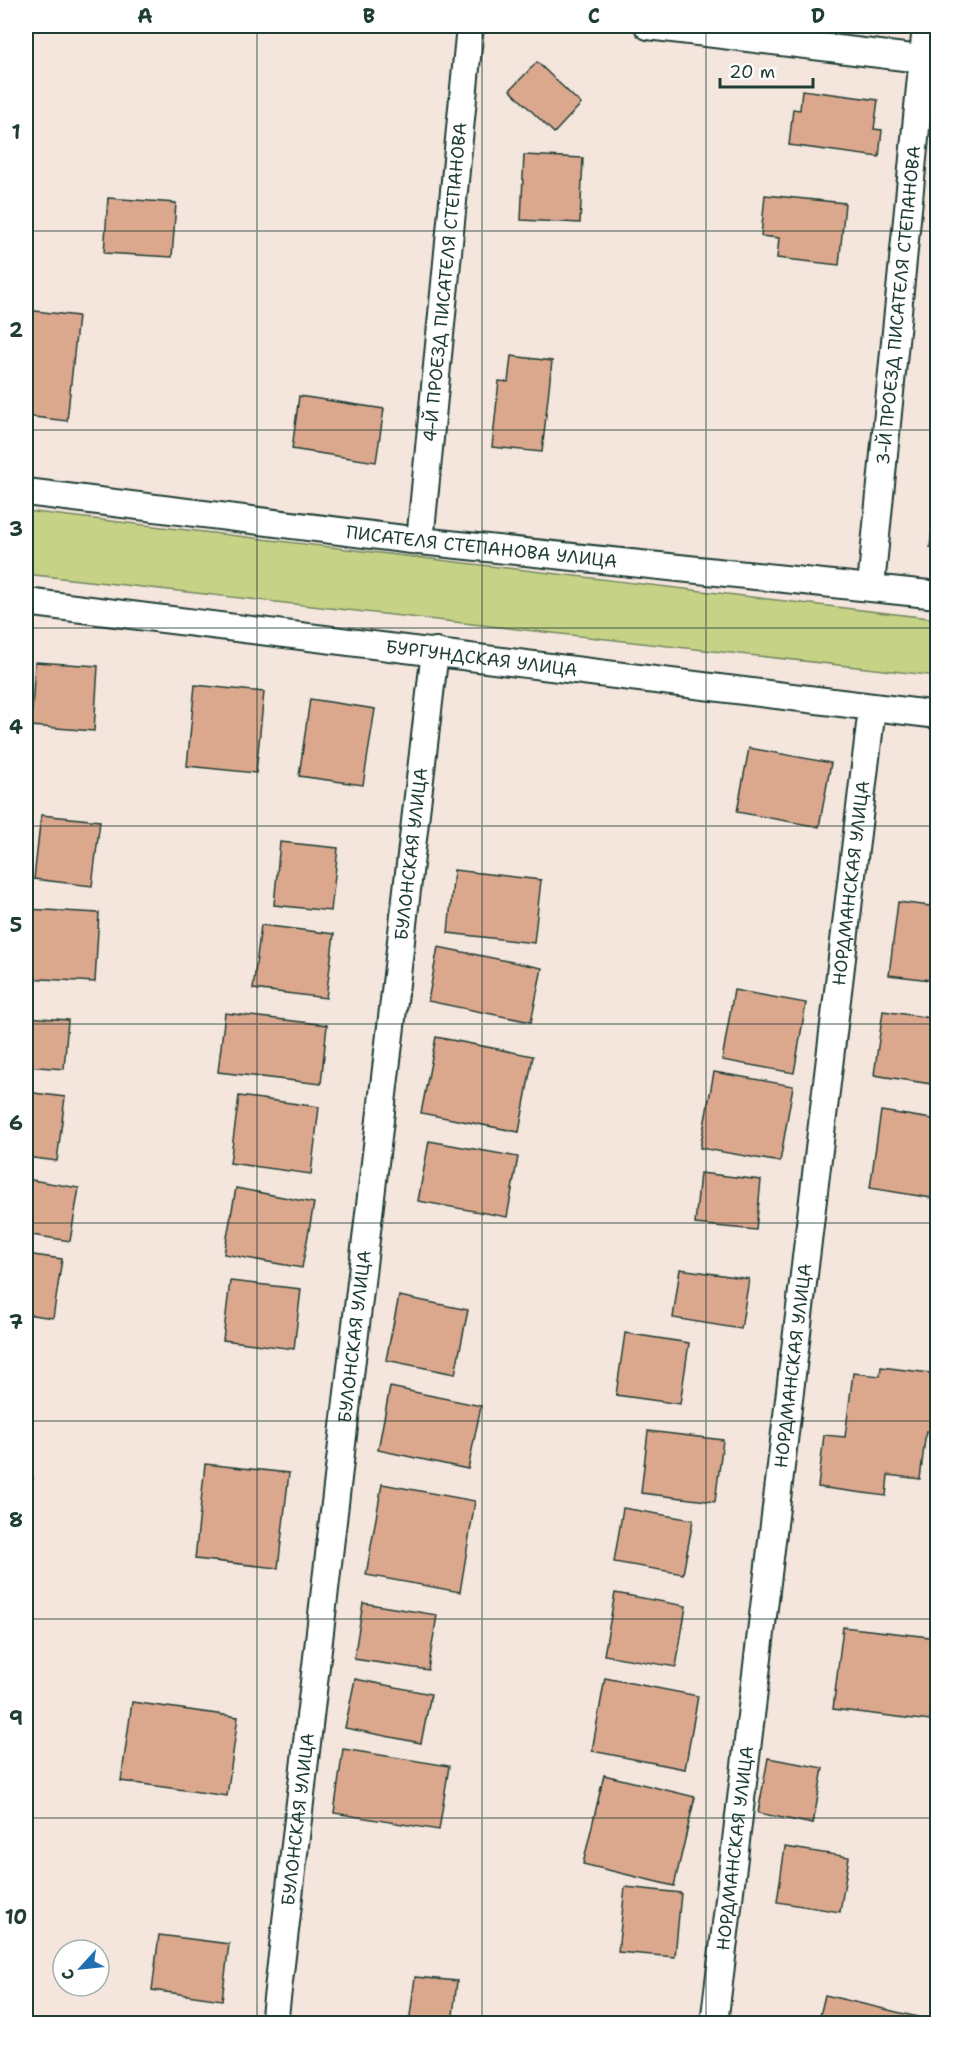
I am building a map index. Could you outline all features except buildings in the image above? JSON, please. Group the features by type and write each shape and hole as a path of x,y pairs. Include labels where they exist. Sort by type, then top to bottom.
{"street":[{"name":"4-Й ПРОЕЗД ПИСАТЕЛЯ СТЕПАНОВА","path":"420,541 470,26"},
{"path":"648,26 930,60"},
{"name":"3-Й ПРОЕЗД ПИСАТЕЛЯ СТЕПАНОВА","path":"871,586 930,60 926,26"},
{"name":"ПИСАТЕЛЯ СТЕПАНОВА УЛИЦА","path":"26,492 420,541 871,586 938,595"},
{"name":"БУРГУНДСКАЯ УЛИЦА","path":"26,602 938,715"},
{"name":"БУЛОНСКАЯ УЛИЦА","path":"274,2024 435,651"},
{"name":"НОРДМАНСКАЯ УЛИЦА","path":"714,2024 872,708"}],"green space":[{"path":"26,511 937,619 937,676 26,574"}]}
